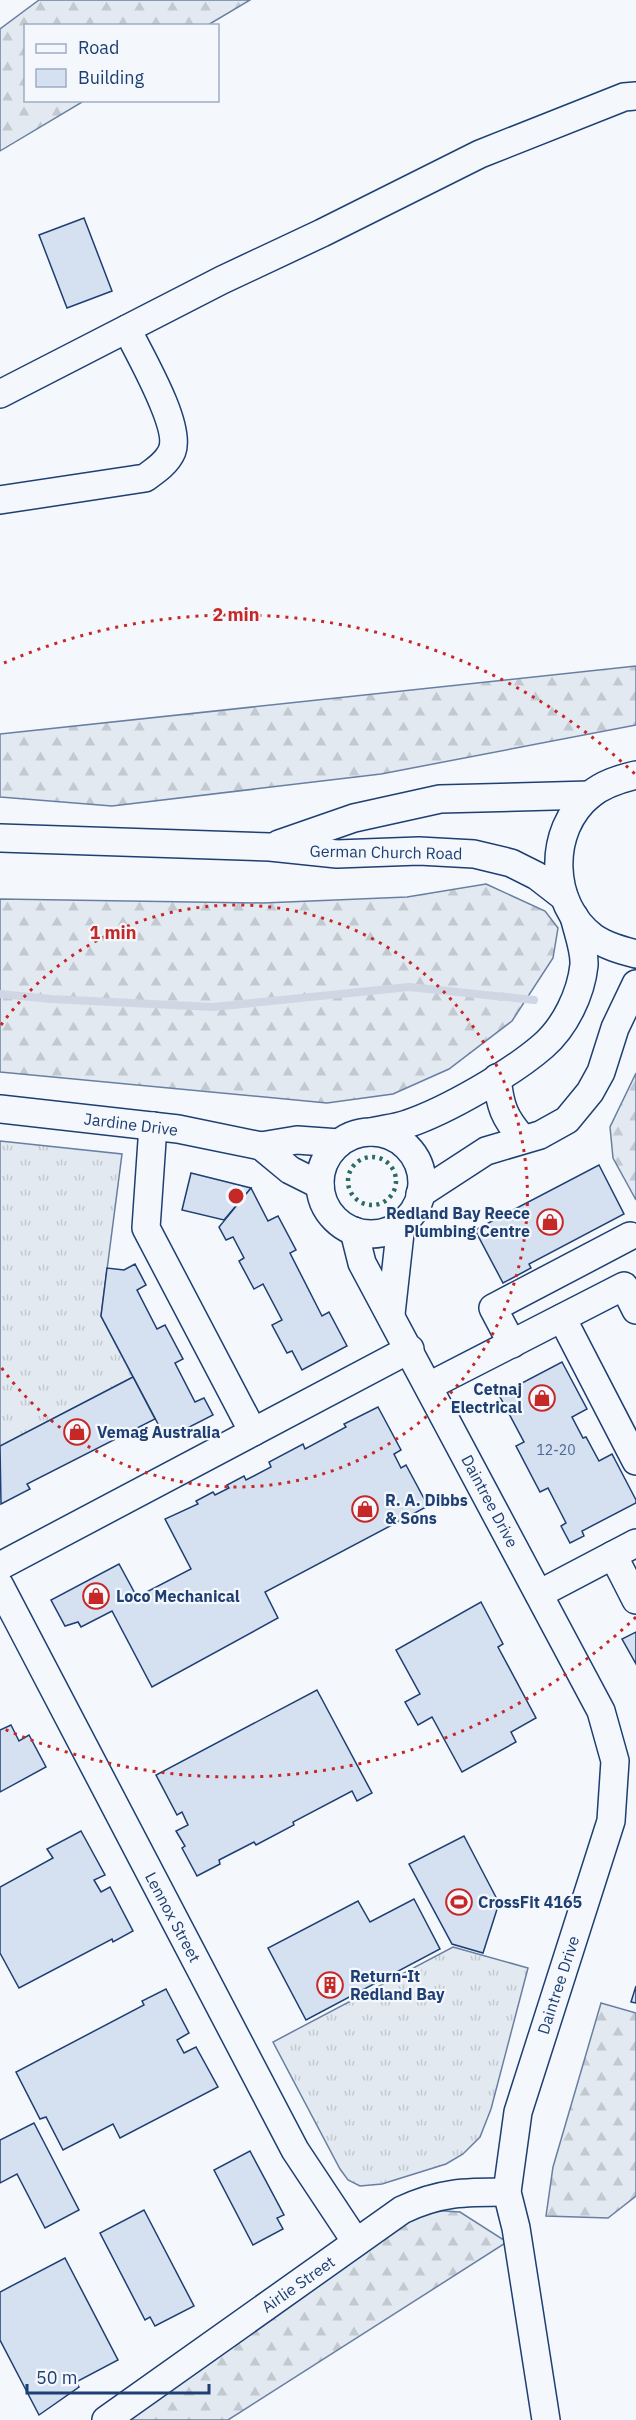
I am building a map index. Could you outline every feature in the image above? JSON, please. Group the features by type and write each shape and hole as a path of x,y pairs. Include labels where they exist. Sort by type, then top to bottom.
{"street":[{"path":"0,394 222,280 480,154 624,97 636,96"},
{"path":"0,500 145,478 160,468 172,451 174,433 162,401 127,329"},
{"path":"371,1132 393,1138 411,1151 422,1179 420,1194 410,1216 401,1224 378,1233 354,1231 341,1224 330,1213 323,1200 320,1185 322,1169 328,1155 339,1143 354,1135 405,1125 428,1116 497,1078 544,1046 571,1009 580,987 584,962 558,869 561,842 571,816 590,795 615,780 636,775"},
{"name":"German Church Road","path":"270,847 354,818 440,799 590,795"},
{"name":"German Church Road","path":"0,838 270,847 337,854 419,851 474,854 511,863 537,876 569,906 593,936 617,950 636,954"},
{"path":"420,1194 486,1151 540,1135 567,1120 590,1092 602,1072 615,1028 636,984"},
{"path":"497,1078 500,1100 507,1121 523,1139"},
{"name":"Jardine Drive","path":"0,1109 178,1129 261,1146"},
{"path":"153,1126 146,1228 253,1432"},
{"path":"261,1146 297,1140 339,1143"},
{"path":"261,1146 290,1170 320,1185"},
{"path":"391,1314 401,1224"},
{"name":"Daintree Drive","path":"354,1231 362,1263 410,1349 601,1711 615,1761 611,1821 518,2112 507,2192 516,2228 546,2420"},
{"path":"512,1344 493,1308 630,1236"},
{"path":"579,1263 597,1299"},
{"path":"429,1386 624,1286 636,1310"},
{"path":"562,1318 636,1461"},
{"path":"0,1566 410,1349"},
{"path":"539,1594 624,1549 636,1600"},
{"name":"Lennox Street","path":"0,1586 295,2150 356,2242"},
{"name":"Airlie Street","path":"106,2420 402,2210 428,2198 465,2192 507,2192"}],"green space":[{"path":"39,0 250,0 210,24 24,24 24,102 82,102 0,151 0,29"},
{"path":"636,666 636,725 381,774 112,806 0,797 0,734"},
{"path":"486,884 545,911 558,928 553,958 512,1021 449,1069 393,1094 327,1103 0,1072 0,899 263,903 407,897"},
{"path":"636,1073 636,1200 613,1158 610,1127"},
{"path":"0,1141 122,1154 101,1316 133,1377 0,1446"},
{"path":"453,1947 528,1968 491,2109 480,2137 463,2154 446,2164 382,2184 360,2186 348,2180 340,2169 273,2042"},
{"path":"601,2003 636,2013 636,2196 608,2218 546,2216 553,2167"},
{"path":"430,2210 460,2212 507,2242 228,2420 129,2420 402,2222"}],"building":[{"path":"84,218 112,291 67,308 39,235"},
{"name":"Redland Bay Reece Plumbing Centre","path":"599,1165 624,1214 529,1264 531,1268 503,1283 475,1230"},
{"path":"191,1173 251,1188 224,1220 182,1210"},
{"path":"251,1188 268,1221 278,1216 296,1250 290,1253 322,1316 329,1312 347,1346 302,1370 292,1351 287,1353 272,1325 282,1320 263,1284 254,1289 239,1261 244,1258 233,1237 226,1240 219,1227"},
{"path":"135,1264 146,1285 137,1290 157,1329 165,1325 183,1359 175,1363 195,1402 204,1398 213,1415 166,1439 101,1316 107,1268 124,1270"},
{"path":"562,1362 587,1409 572,1417 583,1438 586,1437 599,1461 612,1454 636,1500 636,1503 582,1531 584,1536 570,1543 561,1526 566,1523 548,1488 540,1492 516,1446 524,1442 499,1395"},
{"name":"Vemag Australia","path":"133,1377 155,1419 27,1484 30,1489 1,1504 0,1446"},
{"path":"378,1407 401,1450 394,1454 401,1468 406,1465 428,1506 265,1592 278,1618 152,1687 112,1611 81,1627 78,1622 65,1626 51,1600 119,1564 137,1597 191,1569 165,1519 198,1504 196,1501 213,1492 215,1495 229,1488 227,1485 244,1476 246,1480 271,1467 269,1462 303,1444 305,1449 346,1427 344,1424"},
{"path":"481,1602 503,1644 498,1647 536,1718 511,1732 516,1742 462,1772 432,1717 418,1725 405,1702 420,1694 396,1650"},
{"path":"636,1632 636,1664 622,1639"},
{"path":"317,1690 372,1793 357,1801 352,1791 293,1822 294,1825 256,1845 254,1842 219,1860 220,1864 197,1876 182,1848 185,1846 176,1831 188,1825 182,1812 177,1815 156,1775"},
{"path":"11,1725 19,1741 29,1735 46,1767 0,1792 0,1730"},
{"path":"81,1831 105,1875 94,1880 101,1892 110,1887 133,1931 113,1942 112,1939 19,1988 0,1953 0,1887 53,1858 47,1849"},
{"path":"464,1836 499,1903 483,1953 452,1944 409,1864"},
{"name":"Return-It Redland Bay","path":"414,1899 440,1949 306,2020 268,1948 358,1901 370,1922"},
{"path":"636,1986 636,2003 631,2002"},
{"path":"166,1989 189,2033 177,2040 184,2053 196,2047 218,2087 120,2138 113,2124 63,2150 46,2117 40,2119 16,2072 144,2005 142,2001"},
{"path":"34,2123 79,2210 45,2228 17,2174 0,2183 0,2140"},
{"path":"250,2151 284,2215 277,2218 283,2229 253,2245 214,2170"},
{"path":"144,2210 194,2306 155,2326 150,2317 145,2320 100,2233"},
{"path":"65,2258 118,2360 76,2382 79,2387 39,2415 0,2340 0,2292"}],"waterway":[{"path":"0,994 51,999 213,1007 409,987 534,1000"}],"hedge":[{"path":"372,1157 389,1164 396,1181 389,1198 372,1205 355,1198 348,1181 355,1164 372,1157"}],"place":[{"name":"Redland Bay Reece Plumbing Centre","path":"550,1222"},
{"name":"Cetnaj Electrical","path":"542,1398"},
{"name":"Vemag Australia","path":"77,1432"},
{"name":"R. A. Dibbs & Sons","path":"365,1509"},
{"name":"Loco Mechanical","path":"96,1596"},
{"name":"CrossFit 4165","path":"459,1902"},
{"name":"Return-It Redland Bay","path":"330,1985"}]}
